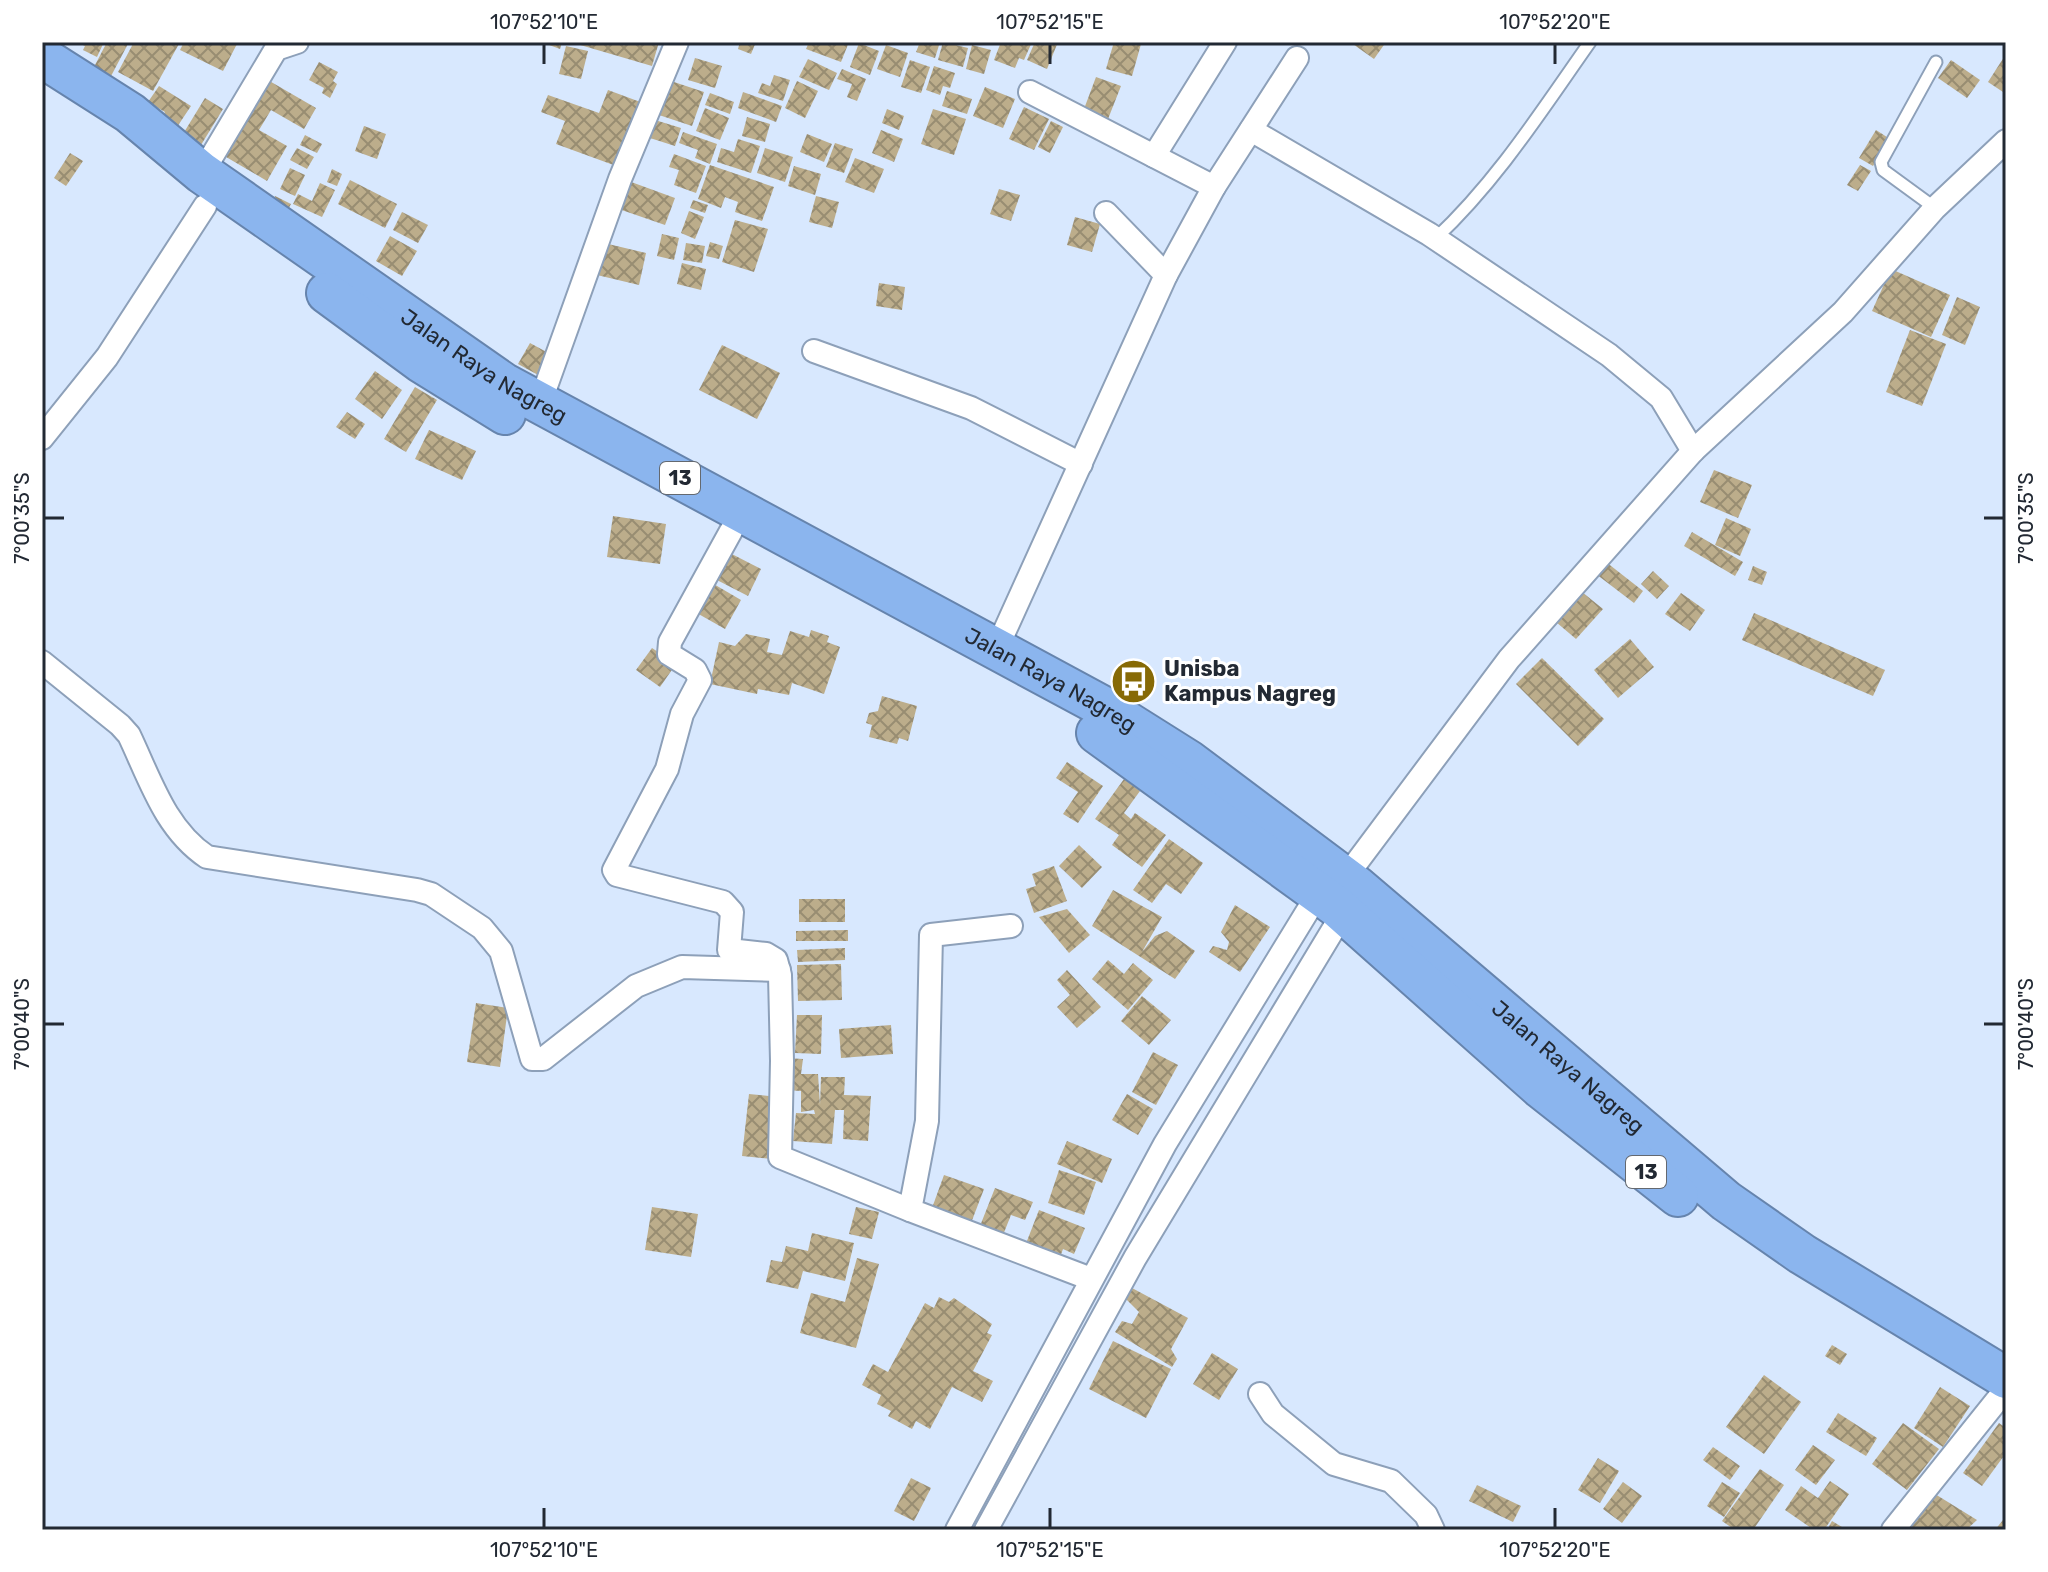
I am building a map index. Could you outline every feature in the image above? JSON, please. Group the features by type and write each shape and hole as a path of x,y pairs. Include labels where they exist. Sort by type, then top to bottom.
{"highway":[{"name":"Jalan Raya Nagreg","path":"42,57 130,113 204,190 487,405 731,531 1100,734 1342,886"},
{"name":"Jalan Raya Nagreg","path":"42,86 503,383 1100,705 1189,761 1726,1201 2004,1394"}],"street":[{"path":"42,438 107,357 204,190 276,49 297,42"},
{"path":"540,403 620,179 677,42"},
{"path":"1154,156 1225,42"},
{"path":"996,650 1166,275 1214,187 1297,58"},
{"path":"1030,92 1214,187"},
{"path":"1251,130 1435,239 1609,355 1661,398 1693,451"},
{"path":"957,1530 1165,1144 1342,886 1509,659 1693,451 1843,312 1935,208 2006,141"},
{"path":"1106,213 1166,275"},
{"path":"814,351 971,408 1081,464"},
{"path":"731,531 670,642 669,654 698,673 700,680 682,714 667,769 614,870 617,875 723,902 732,912 729,950 766,954 776,960 779,970 782,1061 780,1157 1091,1279"},
{"path":"42,662 129,735 172,825 187,844 207,857 417,890 431,894 482,928 501,951 532,1059 543,1059 636,986 682,967 779,970"},
{"path":"986,1530 1342,886"},
{"path":"910,1210 927,1121 931,935 1011,926"},
{"path":"1111,1242 1135,1258"},
{"path":"1260,1394 1273,1414 1334,1464 1391,1481 1417,1504 1433,1530"},
{"path":"1893,1530 1934,1474 2004,1394"}],"lane":[{"path":"1435,239 1470,206 1500,169 1590,42"},
{"path":"1935,208 1883,170 1881,162 1936,62"}],"building":[{"path":"77,42 104,42 97,57 83,50 85,46"},
{"path":"107,42 129,42 110,78 93,69"},
{"path":"134,42 180,42 153,91 118,72"},
{"path":"184,42 205,45 238,42 223,71 180,50"},
{"path":"541,42 562,42 560,49"},
{"path":"570,42 659,42 652,66"},
{"path":"740,42 756,42 751,54 738,49"},
{"path":"809,42 849,42 841,62 806,49"},
{"path":"920,42 940,42 935,58 916,52"},
{"path":"943,42 968,48 963,67 938,60"},
{"path":"1001,42 1032,42 1024,60 1019,58 1015,68 994,60"},
{"path":"1035,42 1058,42 1047,69 1027,60"},
{"path":"1114,42 1141,44 1132,76 1106,69"},
{"path":"1350,42 1386,42 1374,59"},
{"path":"859,43 879,51 870,75 850,67"},
{"path":"886,45 908,53 900,77 877,69"},
{"path":"972,45 991,50 984,74 966,69"},
{"path":"566,46 588,51 581,79 559,74"},
{"path":"2006,54 2006,94 1988,82"},
{"path":"695,58 722,66 715,88 688,80"},
{"path":"808,59 837,73 829,90 799,77"},
{"path":"910,60 930,67 921,93 901,87"},
{"path":"1951,60 1980,80 1967,98 1938,78"},
{"path":"319,62 338,72 333,81 337,84 330,98 322,93 324,88 309,80"},
{"path":"934,66 955,73 950,88 943,86 940,95 926,90"},
{"path":"842,69 866,79 857,101 847,97 852,84 837,79"},
{"path":"774,75 790,80 783,101 758,93 762,83 770,86"},
{"path":"1096,77 1121,86 1108,119 1084,109"},
{"path":"266,79 316,108 304,129 271,110 259,130 287,146 267,181 221,154"},
{"path":"671,81 704,92 692,126 659,115"},
{"path":"797,81 818,91 805,118 785,108"},
{"path":"159,86 191,106 175,130 160,120 165,112 148,102"},
{"path":"985,87 1015,99 1003,128 973,116"},
{"path":"608,90 643,103 619,167 556,144 565,121 541,112 548,95 599,113"},
{"path":"947,91 972,99 967,114 942,106"},
{"path":"743,92 782,106 776,122 738,108"},
{"path":"710,93 734,102 730,114 705,105"},
{"path":"205,98 223,109 201,145 183,134"},
{"path":"1024,107 1049,119 1034,150 1009,139"},
{"path":"705,108 729,118 720,140 696,131"},
{"path":"887,109 904,116 899,130 882,123"},
{"path":"933,109 966,119 954,155 921,144"},
{"path":"747,117 770,124 765,142 742,136"},
{"path":"655,120 681,128 675,146 650,138"},
{"path":"1051,121 1063,127 1050,153 1038,147"},
{"path":"364,126 386,134 377,159 355,151"},
{"path":"881,130 903,139 894,162 872,153"},
{"path":"1876,130 1890,139 1873,166 1859,158"},
{"path":"683,132 717,144 710,164 695,158 698,150 679,143"},
{"path":"807,134 832,144 824,162 800,152"},
{"path":"305,135 322,144 317,153 300,145"},
{"path":"738,139 760,146 751,173 717,162 721,148 734,152"},
{"path":"835,143 853,149 844,173 826,167"},
{"path":"297,148 314,157 307,169 290,160"},
{"path":"765,148 793,157 785,182 757,173"},
{"path":"70,153 83,161 66,186 54,178"},
{"path":"674,154 706,166 696,193 674,185 679,170 669,167"},
{"path":"855,158 884,169 874,193 845,182"},
{"path":"710,165 774,187 762,221 735,212 738,202 725,197 721,208 698,199"},
{"path":"1860,165 1871,171 1858,191 1847,185"},
{"path":"794,166 821,174 815,195 788,186"},
{"path":"290,168 305,175 295,196 280,189"},
{"path":"332,169 342,174 337,186 327,182"},
{"path":"623,179 675,198 665,225 613,207"},
{"path":"350,180 397,204 385,228 338,204"},
{"path":"320,183 335,190 322,217 293,204 298,194 312,201"},
{"path":"999,189 1020,195 1011,221 990,214"},
{"path":"275,196 291,204 287,211 272,202"},
{"path":"816,196 839,202 832,228 809,222"},
{"path":"693,200 708,205 705,213 690,208"},
{"path":"689,211 704,217 695,239 681,233"},
{"path":"402,212 428,225 418,243 393,230"},
{"path":"1075,217 1100,224 1092,252 1067,245"},
{"path":"735,220 768,229 754,272 722,262"},
{"path":"662,234 679,238 674,260 657,256"},
{"path":"390,236 417,251 402,276 376,261"},
{"path":"710,242 723,246 719,259 706,256"},
{"path":"604,243 646,253 639,285 597,275"},
{"path":"686,243 705,246 702,263 683,260"},
{"path":"682,263 706,269 701,290 677,284"},
{"path":"1891,269 1950,295 1931,337 1872,311"},
{"path":"879,283 905,287 902,310 876,306"},
{"path":"1957,297 1980,307 1965,345 1942,335"},
{"path":"1910,330 1946,344 1922,406 1886,392"},
{"path":"530,343 552,355 540,376 518,364"},
{"path":"722,345 780,373 757,419 699,390"},
{"path":"375,371 402,390 382,419 355,399"},
{"path":"415,387 437,400 406,452 384,439"},
{"path":"347,412 365,424 355,439 336,427"},
{"path":"429,430 476,451 462,480 415,459"},
{"path":"1714,470 1752,485 1738,518 1700,502"},
{"path":"613,516 666,524 660,564 607,557"},
{"path":"1726,518 1751,529 1740,556 1715,545"},
{"path":"1692,532 1743,562 1735,576 1684,546"},
{"path":"726,551 761,569 748,596 713,578"},
{"path":"1606,562 1643,591 1634,603 1596,574"},
{"path":"1753,566 1767,572 1762,585 1748,580"},
{"path":"1653,571 1669,586 1657,599 1641,584"},
{"path":"712,583 741,600 725,629 695,612"},
{"path":"1582,592 1603,609 1576,639 1556,622"},
{"path":"1681,593 1705,610 1690,631 1665,614"},
{"path":"1754,613 1885,670 1873,696 1742,640"},
{"path":"811,630 829,636 827,642 840,647 824,694 792,683 789,695 758,689 757,694 710,684 719,642 735,646 746,634 770,639 767,652 782,655 790,631 809,637"},
{"path":"1630,639 1654,667 1618,698 1594,670"},
{"path":"652,648 676,664 660,687 636,670"},
{"path":"1542,658 1604,719 1578,746 1516,684"},
{"path":"882,696 917,706 908,741 899,738 897,744 869,737 872,725 866,723 869,713 878,711"},
{"path":"1067,762 1103,786 1078,823 1063,814 1078,792 1056,778"},
{"path":"1124,779 1140,791 1124,813 1131,819 1135,813 1166,835 1142,867 1112,845 1119,835 1095,819"},
{"path":"1169,839 1203,863 1181,894 1166,884 1152,903 1133,890"},
{"path":"1079,845 1102,867 1082,888 1059,866"},
{"path":"1054,866 1067,901 1034,913 1026,889 1036,886 1032,874"},
{"path":"1113,890 1162,917 1142,952 1155,936 1167,931 1195,951 1175,979 1092,926"},
{"path":"799,899 845,899 845,922 799,922"},
{"path":"1235,905 1270,927 1240,972 1209,952 1213,946 1227,950 1229,942 1221,932"},
{"path":"1067,909 1090,935 1069,953 1039,917"},
{"path":"848,930 848,941 796,941 796,931"},
{"path":"845,948 845,960 798,962 797,950"},
{"path":"1108,960 1124,974 1133,963 1153,980 1128,1010 1092,979"},
{"path":"841,964 842,1000 798,1001 797,965"},
{"path":"1067,970 1101,1007 1077,1028 1057,1007 1070,995 1057,980"},
{"path":"1142,996 1171,1020 1149,1045 1121,1021"},
{"path":"476,1003 508,1008 500,1067 467,1062"},
{"path":"797,1015 822,1015 821,1054 795,1053"},
{"path":"891,1025 893,1054 841,1058 839,1029"},
{"path":"1153,1052 1178,1065 1156,1105 1132,1092"},
{"path":"787,1058 803,1059 801,1074 818,1074 820,1105 821,1077 845,1077 844,1095 871,1096 868,1141 843,1139 844,1110 835,1110 832,1144 793,1141 796,1113 815,1114 814,1110 801,1112 801,1091 785,1090"},
{"path":"749,1094 778,1097 772,1159 742,1156"},
{"path":"1127,1094 1153,1109 1138,1135 1112,1120"},
{"path":"1067,1141 1112,1159 1102,1183 1057,1164"},
{"path":"1059,1170 1096,1182 1084,1215 1048,1203"},
{"path":"944,1175 984,1189 971,1223 932,1208"},
{"path":"995,1188 1033,1202 1025,1220 1011,1215 1003,1235 980,1226"},
{"path":"652,1207 698,1214 691,1257 645,1250"},
{"path":"856,1207 879,1212 872,1239 849,1234"},
{"path":"1039,1210 1085,1228 1074,1254 1063,1249 1059,1260 1025,1246"},
{"path":"812,1233 854,1243 845,1281 803,1271 798,1289 766,1282 771,1260 782,1262 786,1246 808,1251"},
{"path":"857,1258 879,1264 856,1348 800,1333 811,1293 845,1302"},
{"path":"1132,1288 1188,1318 1171,1349 1177,1359 1172,1367 1115,1332 1122,1321 1132,1324 1139,1312 1126,1299"},
{"path":"939,1297 949,1302 954,1298 992,1324 987,1333 992,1335 973,1371 993,1381 982,1402 952,1387 930,1429 916,1421 912,1429 888,1416 891,1411 877,1404 881,1395 862,1385 873,1364 888,1372 925,1303 934,1308"},
{"path":"1113,1341 1171,1369 1146,1418 1089,1389"},
{"path":"1832,1345 1847,1354 1840,1365 1825,1356"},
{"path":"1212,1353 1238,1369 1219,1400 1193,1384"},
{"path":"1764,1375 1801,1402 1764,1454 1726,1427"},
{"path":"1940,1387 1970,1406 1943,1447 1914,1428"},
{"path":"1838,1413 1877,1438 1866,1456 1826,1432"},
{"path":"1903,1423 1939,1449 1907,1490 1872,1464"},
{"path":"1999,1423 2006,1428 2006,1453 1982,1486 1963,1473"},
{"path":"1813,1445 1835,1460 1816,1485 1795,1470"},
{"path":"1713,1447 1740,1466 1730,1480 1703,1460"},
{"path":"1598,1458 1619,1471 1600,1503 1578,1490"},
{"path":"1760,1469 1784,1485 1753,1530 1735,1530 1722,1521"},
{"path":"911,1478 931,1488 914,1521 894,1511"},
{"path":"1830,1481 1849,1494 1824,1530 1814,1530 1785,1510 1801,1486 1818,1498"},
{"path":"1623,1482 1642,1496 1622,1523 1603,1509"},
{"path":"1722,1482 1740,1493 1724,1517 1707,1506"},
{"path":"1477,1485 1521,1506 1513,1522 1469,1501"},
{"path":"1935,1494 1977,1520 1966,1530 1899,1530"},
{"path":"2006,1516 2006,1530 1995,1530"},
{"path":"1832,1521 1847,1530 1827,1530"}],"place":[{"name":"Unisba Kampus Nagreg","path":"1133,681"}]}
